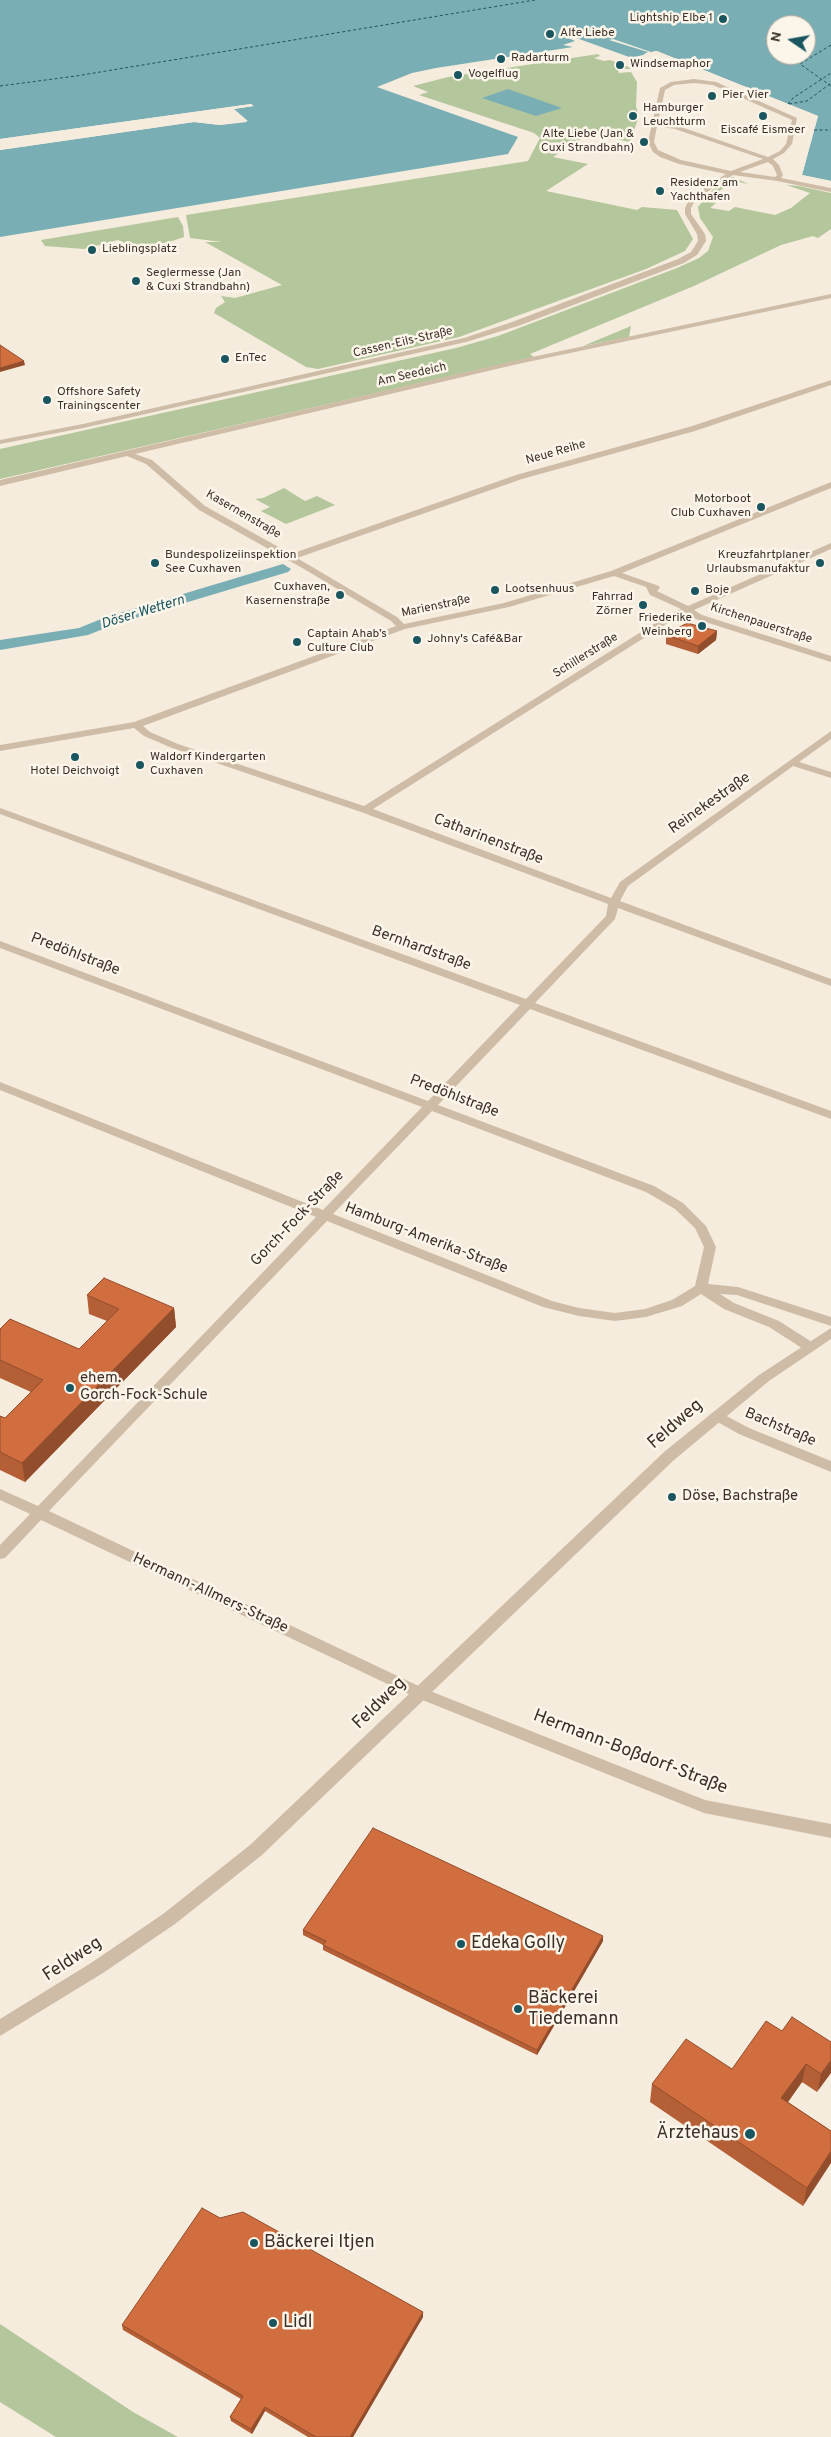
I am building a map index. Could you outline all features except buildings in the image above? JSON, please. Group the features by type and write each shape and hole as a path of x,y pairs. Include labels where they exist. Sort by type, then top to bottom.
{"street":[{"path":"732,173 782,152 789,144 795,119 714,83 682,81 667,85 662,89 651,144 662,156 679,162 732,173 777,179 831,190"},
{"path":"656,124 676,127 769,159 776,165 780,176 777,179"},
{"name":"Cassen-Eils-Straße","path":"0,442 419,352 515,324 667,266 694,253 702,240 702,234 688,214 690,202 699,192 732,173"},
{"name":"Am Seedeich","path":"0,483 518,362 831,296"},
{"name":"Neue Reihe","path":"291,557 519,477 692,429 831,382"},
{"name":"Kasernenstraße","path":"126,455 147,460 202,508 291,557 394,619 402,627"},
{"name":"Marienstraße","path":"0,748 136,725 402,627 506,605 614,573 831,485"},
{"name":"Schillerstraße","path":"365,810 685,610 831,546"},
{"name":"Kirchenpauerstraße","path":"614,573 632,578 650,587 653,593 676,602 685,610 705,619 831,659"},
{"name":"Catharinenstraße","path":"136,725 147,734 175,746 365,810 831,983"},
{"name":"Reinekestraße","path":"614,903 624,884 831,734"},
{"path":"793,763 831,775"},
{"name":"Bernhardstraße","path":"0,811 831,1116"},
{"name":"Gorch-Fock-Straße","path":"0,1554 38,1512 323,1216 432,1106 611,917 614,903"},
{"name":"Predöhlstraße","path":"0,944 650,1189 679,1206 700,1226 710,1247 701,1288"},
{"name":"Hamburg-Amerika-Straße","path":"0,1086 548,1304 579,1312 615,1317 646,1313 677,1303 701,1288"},
{"path":"701,1288 738,1291 831,1322"},
{"path":"701,1288 730,1306 774,1324 810,1347"},
{"name":"Feldweg","path":"0,2028 97,1968 184,1908 256,1850 669,1456 764,1378 831,1332"},
{"name":"Bachstraße","path":"717,1416 744,1431 831,1467"},
{"name":"Hermann-Allmers-Straße","path":"0,1494 420,1693"},
{"name":"Hermann-Boßdorf-Straße","path":"420,1693 704,1806 831,1831"}],"green space":[{"path":"598,54 600,56 594,58 604,61 610,60 627,66 631,69 618,69 619,73 631,72 637,82 636,106 638,114 632,113 629,116 638,119 630,142 589,134 553,157 588,164 546,191 637,210 642,207 677,210 693,239 685,251 646,269 459,337 318,369 306,367 214,313 216,308 225,302 221,296 235,298 282,285 205,242 222,242 190,238 186,215 528,161 540,138 534,133 419,95 428,92 413,86 448,77"},
{"path":"733,177 748,184 734,181 706,200 716,203 710,208 729,211 735,207 775,215 791,208 810,193 786,185 799,186 831,193 831,229 818,238 813,236 781,245 694,286 530,354 534,357 0,479 0,449 456,348 498,336 677,268 699,258 708,251 713,237 700,218 698,207 709,193 727,178"},
{"path":"178,217 183,226 184,237 169,242 134,248 118,240 84,249 45,246 41,240"},
{"path":"631,326 629,337 583,346"},
{"path":"284,488 305,501 317,496 335,505 286,524 261,511 270,507 255,499 263,498"},
{"path":"0,2324 133,2412 178,2437 56,2437 0,2402"}],"water":[{"path":"0,0 831,0 831,181 802,175 818,116 657,51 632,58 568,35 564,36 575,41 563,45 573,47 436,68 412,73 377,87 518,137 508,154 0,237 0,150 194,122 220,125 247,122 233,109 253,106 251,104 0,139"},
{"path":"508,89 562,108 536,116 482,98"}],"pier":[{"path":"613,39 651,52 656,51 818,116 802,175 831,181 831,184 799,176 815,118 656,53 645,58 632,58 645,55 648,52 609,40"},
{"path":"251,104 254,106 234,109 248,121 220,125 194,122 0,150 0,147 194,120 219,123 242,120 231,109 0,141 0,139"}],"waterway":[{"name":"Döser Wettern","path":"0,645 82,632 112,620 283,569"}],"ferry route":[{"path":"0,86 76,76 535,0"},
{"path":"821,79 800,64 831,45"},
{"path":"821,79 831,73"},
{"path":"788,104 793,98 821,79"},
{"path":"821,79 829,85"},
{"path":"789,104 807,101 829,85"},
{"path":"814,130 831,130"}],"place":[{"name":"Lightship Elbe 1","path":"723,19"},
{"name":"Alte Liebe","path":"550,34"},
{"name":"Radarturm","path":"501,59"},
{"name":"Windsemaphor","path":"620,65"},
{"name":"Vogelflug","path":"458,75"},
{"name":"Pier Vier","path":"712,96"},
{"name":"Hamburger Leuchtturm","path":"633,116"},
{"name":"Eiscafé Eismeer","path":"763,116"},
{"name":"Alte Liebe (Jan & Cuxi Strandbahn)","path":"644,142"},
{"name":"Residenz am Yachthafen","path":"660,191"},
{"name":"Lieblingsplatz","path":"92,250"},
{"name":"Seglermesse (Jan & Cuxi Strandbahn)","path":"136,281"},
{"name":"EnTec","path":"225,359"},
{"name":"Offshore Safety Trainingscenter","path":"47,400"},
{"name":"Motorboot Club Cuxhaven","path":"761,507"},
{"name":"Bundespolizeiinspektion See Cuxhaven","path":"155,563"},
{"name":"Kreuzfahrtplaner Urlaubsmanufaktur","path":"820,563"},
{"name":"Lootsenhuus","path":"495,590"},
{"name":"Boje","path":"695,591"},
{"name":"Cuxhaven, Kasernenstraße","path":"340,595"},
{"name":"Fahrrad Zörner","path":"643,605"},
{"name":"Friederike Weinberg","path":"702,626"},
{"name":"Johny's Café&Bar","path":"417,640"},
{"name":"Captain Ahab’s Culture Club","path":"297,642"},
{"name":"Hotel Deichvoigt","path":"75,757"},
{"name":"Waldorf Kindergarten Cuxhaven","path":"140,765"},
{"name":"ehem. Gorch-Fock-Schule","path":"70,1388"},
{"name":"Döse, Bachstraße","path":"672,1497"},
{"name":"Edeka Golly","path":"461,1944"},
{"name":"Bäckerei Tiedemann","path":"518,2009"},
{"name":"Ärztehaus","path":"750,2134"},
{"name":"Bäckerei Itjen","path":"254,2243"},
{"name":"Lidl","path":"273,2323"}]}
